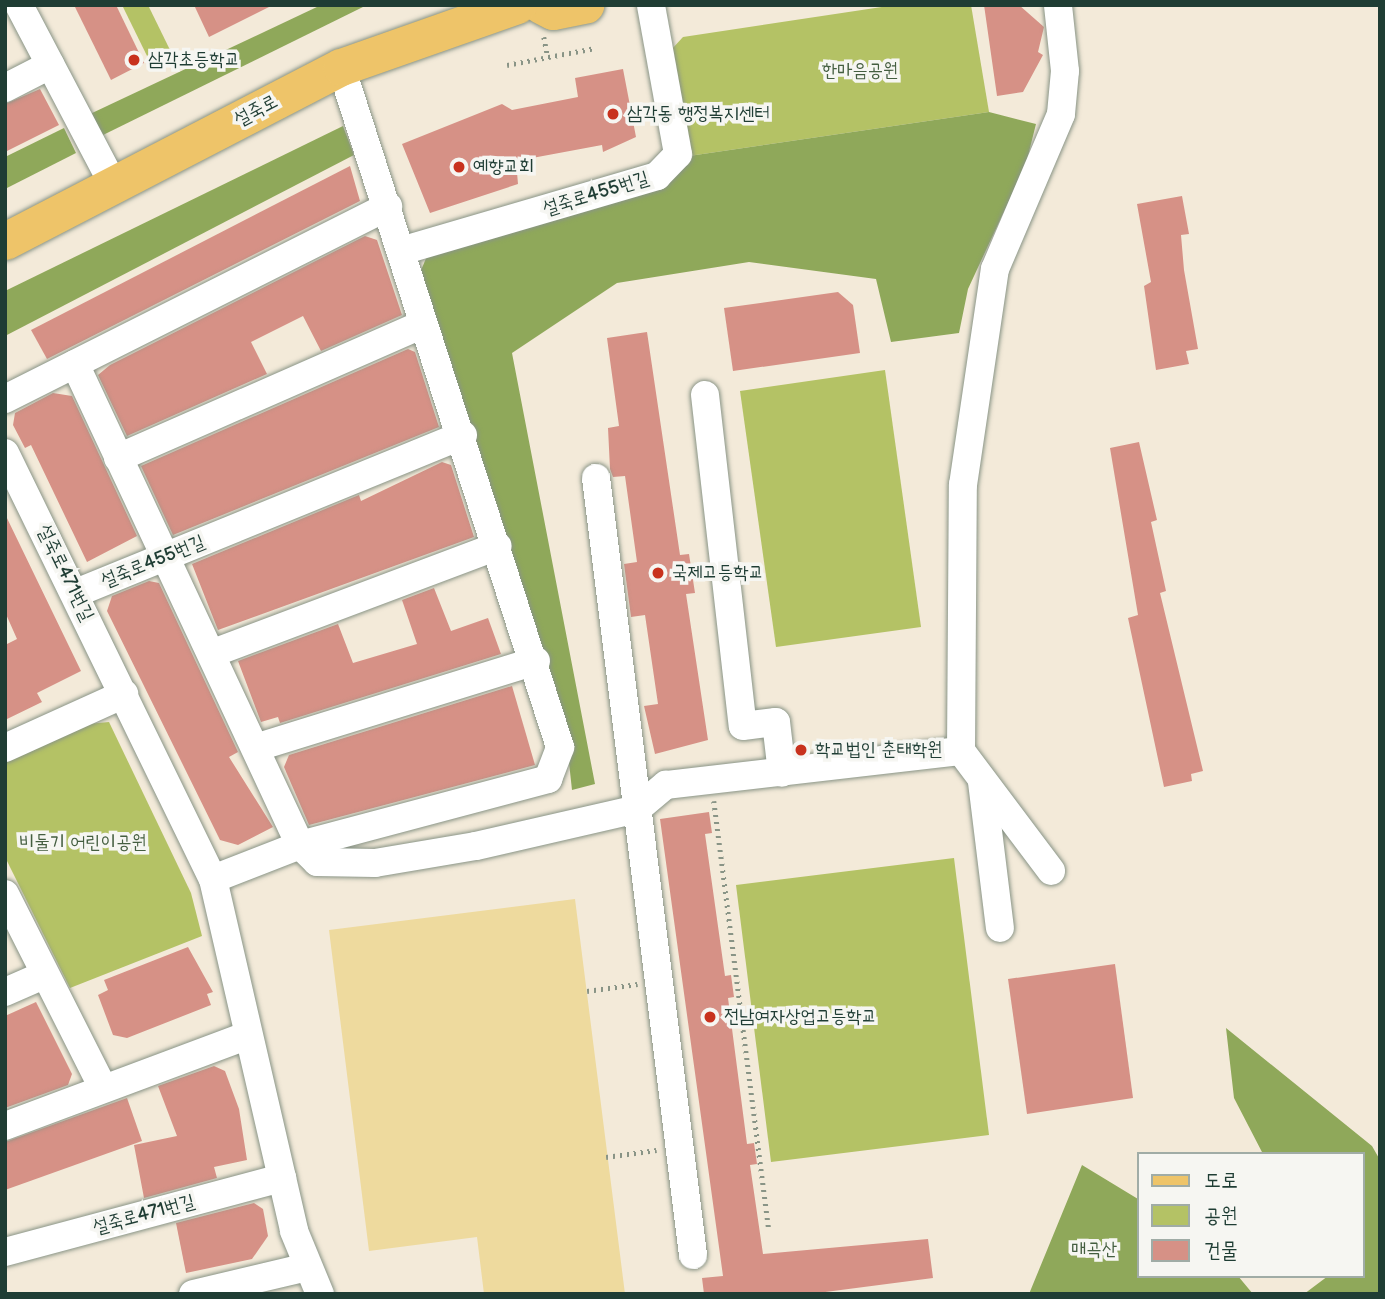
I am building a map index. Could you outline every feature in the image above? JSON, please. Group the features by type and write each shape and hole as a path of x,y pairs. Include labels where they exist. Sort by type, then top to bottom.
{"main road":[{"name":"설죽로","path":"5,241 341,67 517,5"}],"street":[{"path":"19,5 114,186"},
{"name":"설죽로455번길","path":"401,251 657,176 678,153 651,5"},
{"path":"1041,5 1060,19 1061,114 995,269 962,485 961,751 982,782 1028,835 1051,871"},
{"path":"5,88 50,65"},
{"path":"213,879 300,845 548,779 560,747 536,661 463,435 423,324 341,67"},
{"path":"5,399 387,206"},
{"path":"118,458 423,324"},
{"path":"75,364 164,557 258,747 300,845 317,862 375,863 637,808 666,785 961,751"},
{"path":"705,395 743,726 776,723 782,773"},
{"name":"설죽로455번길","path":"76,593 463,435"},
{"name":"설죽로471번길","path":"5,453 76,593 213,879 282,1178 307,1267 320,1294"},
{"path":"596,478 692,1255"},
{"path":"213,653 498,546"},
{"path":"258,747 536,661"},
{"path":"5,748 124,694"},
{"path":"982,782 994,852 1000,928"},
{"path":"994,852 1028,835"},
{"path":"5,894 102,1086"},
{"path":"5,992 44,975"},
{"path":"5,1126 102,1086 248,1035"},
{"name":"설죽로471번길","path":"5,1252 282,1178"},
{"path":"193,1294 307,1267"}],"path":[{"path":"507,65 595,48"},
{"path":"711,779 769,1229"},
{"path":"587,991 658,981"},
{"path":"606,1157 679,1147"}],"green space":[{"path":"148,5 171,52 150,62 123,7"},
{"path":"367,5 101,136 90,114 319,6"},
{"name":"한마음공원","path":"895,5 971,5 989,112 689,156 671,50 683,37"},
{"path":"989,112 1036,124 1026,164 968,289 959,333 891,342 876,279 749,262 617,283 512,353 595,784 572,790 565,726 419,275 427,256 689,156"},
{"path":"343,126 354,155 5,336 5,291"},
{"path":"64,128 76,153 5,189 5,157"},
{"path":"885,370 921,627 776,647 740,391"},
{"name":"비둘기 어린이공원","path":"109,722 191,893 202,936 70,988 5,857 5,760 88,724"},
{"path":"954,858 989,1135 771,1162 736,885"},
{"path":"1226,1028 1372,1146 1380,1160 1380,1294 1304,1294 1325,1278 1364,1278 1364,1152 1262,1152 1234,1098"},
{"name":"매곡산","path":"1082,1165 1136,1198 1136,1278 1240,1278 1253,1294 1029,1294"}],"sand":[{"path":"575,899 625,1294 484,1294 477,1237 369,1251 329,930"}],"building":[{"path":"74,5 116,5 144,63 111,80"},
{"path":"194,5 273,5 209,37"},
{"path":"984,5 1019,5 1044,27 1038,52 1043,55 1023,92 997,96"},
{"path":"623,69 636,137 603,152 602,145 516,161 518,184 430,213 402,144 502,104 512,110 578,97 575,78"},
{"path":"40,89 59,125 5,152 5,104"},
{"path":"350,166 360,201 47,359 31,330"},
{"path":"1182,196 1189,234 1181,235 1184,270 1198,349 1186,351 1189,364 1156,370 1144,286 1151,282 1137,204"},
{"path":"365,236 377,240 402,315 321,351 303,316 251,342 267,374 127,436 98,375 110,365"},
{"path":"838,292 853,305 860,353 733,371 724,308"},
{"path":"647,332 680,555 689,554 695,593 686,594 708,740 655,754 644,706 658,704 645,615 631,617 624,564 637,562 625,476 613,477 610,469 608,428 619,426 607,338"},
{"path":"408,349 415,352 439,427 173,535 141,466"},
{"path":"53,393 72,396 137,536 87,562 31,445 25,448 13,425 15,413"},
{"path":"1139,442 1157,520 1151,522 1166,591 1160,593 1203,771 1191,774 1192,781 1164,787 1128,618 1138,615 1110,448"},
{"path":"442,462 451,465 474,537 218,630 192,564 359,495 361,501"},
{"path":"5,514 81,671 37,693 42,702 5,720 5,645 17,639 5,612"},
{"path":"149,581 159,583 238,752 229,757 273,827 238,845 220,840 107,611 112,596"},
{"path":"434,588 451,631 488,618 501,654 280,723 278,717 261,722 238,661 338,624 353,663 417,644 402,600"},
{"path":"512,686 535,765 309,825 284,767 289,755"},
{"path":"709,812 712,833 705,834 725,976 731,975 734,997 728,998 747,1144 754,1143 757,1164 750,1165 763,1254 928,1239 933,1278 810,1294 704,1294 702,1278 723,1276 660,819"},
{"path":"188,947 213,992 207,994 211,1005 127,1038 113,1035 98,995 108,990 104,980"},
{"path":"1115,964 1133,1098 1027,1114 1008,979"},
{"path":"36,1002 72,1074 68,1085 5,1108 5,1016"},
{"path":"214,1066 225,1071 239,1109 247,1160 214,1167 217,1178 144,1198 134,1145 177,1136 158,1086"},
{"path":"127,1098 142,1141 5,1190 5,1142"},
{"path":"254,1203 263,1209 268,1236 252,1259 186,1273 176,1223"}],"place":[{"name":"삼각초등학교","path":"134,60"},
{"name":"삼각동 행정복지센터","path":"613,114"},
{"name":"예향교회","path":"459,167"},
{"name":"국제고등학교","path":"658,573"},
{"name":"학교법인 춘태학원","path":"801,750"},
{"name":"전남여자상업고등학교","path":"710,1017"}]}
